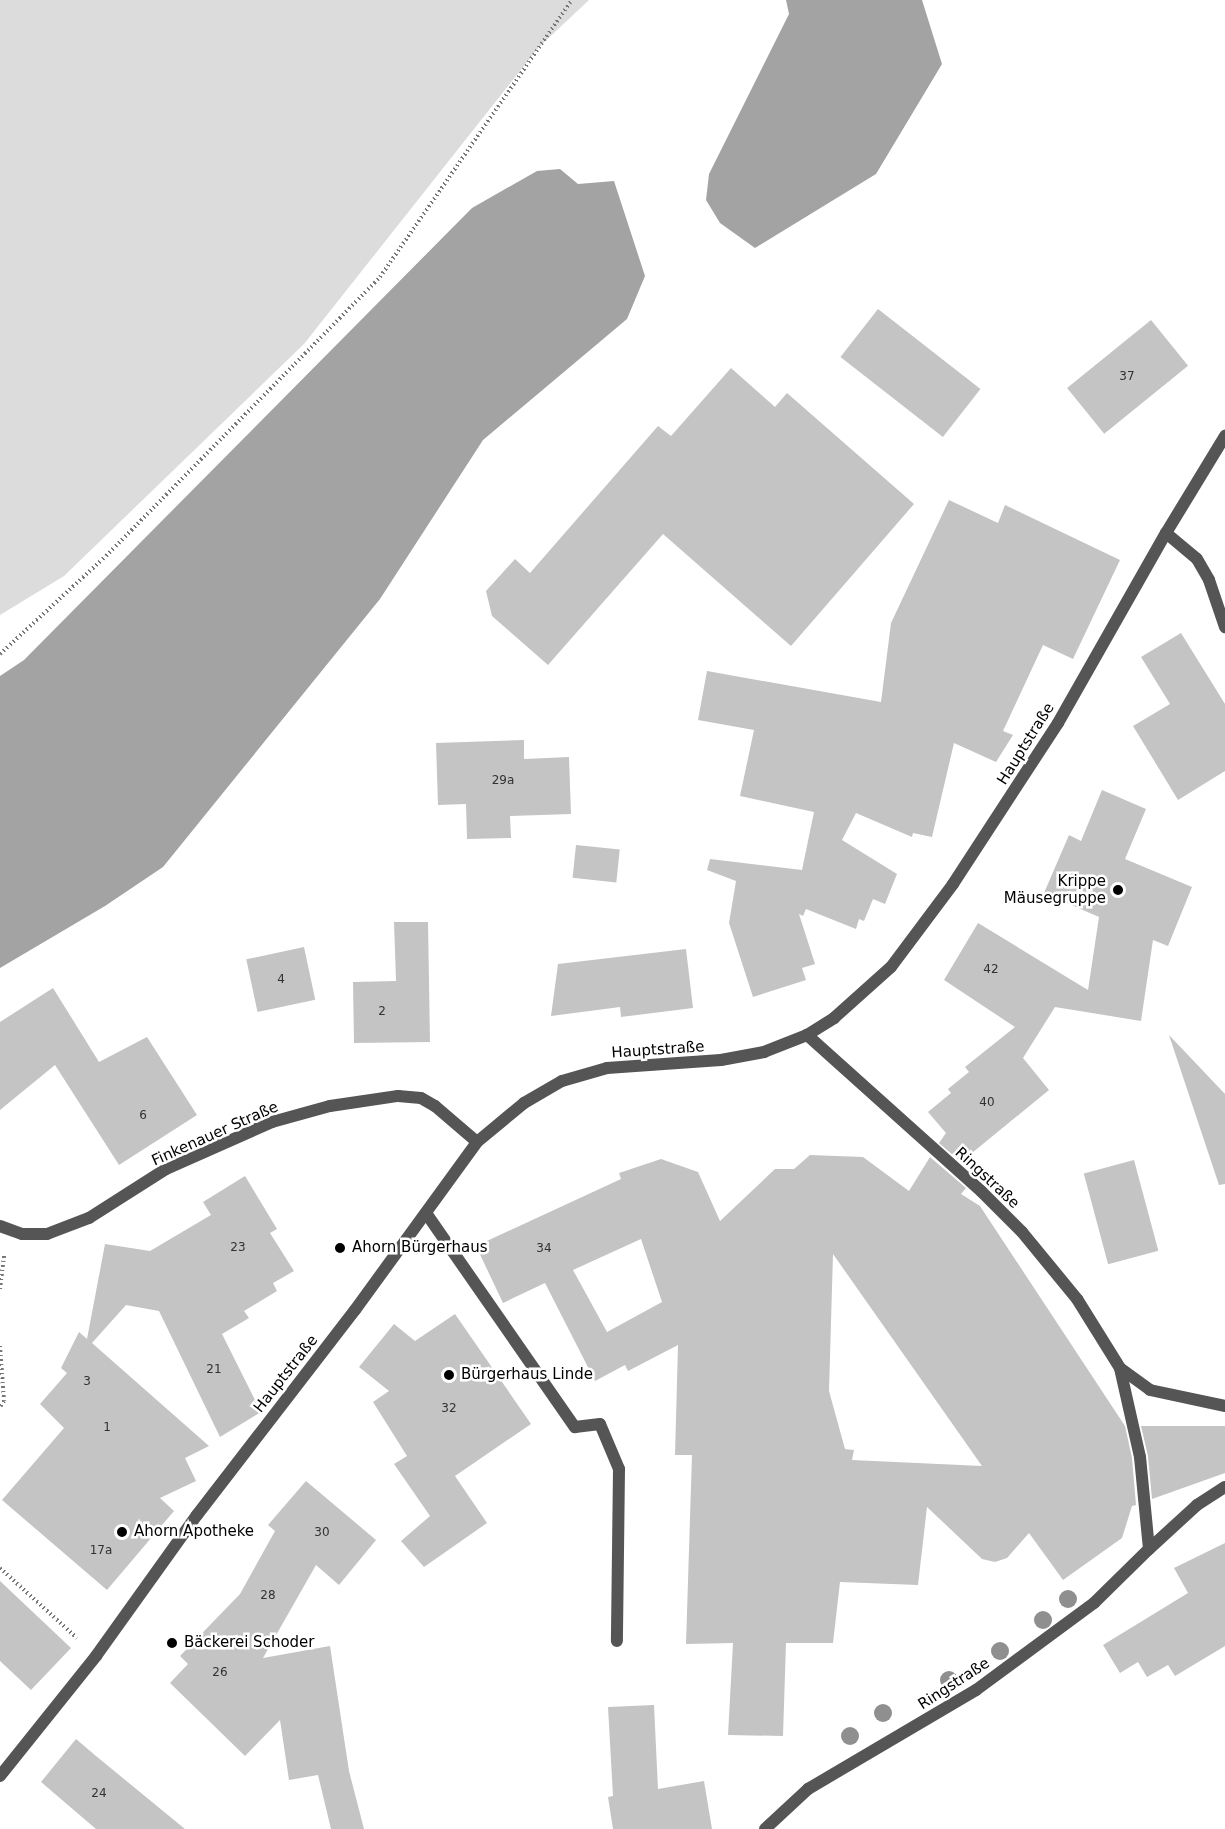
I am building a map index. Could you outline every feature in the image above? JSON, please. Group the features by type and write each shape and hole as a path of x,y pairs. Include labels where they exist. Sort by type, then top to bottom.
{"street":[{"name":"Hauptstraße","path":"0,1776 96,1656 197,1515 355,1310 477,1142 524,1103 562,1081 608,1068 721,1060 764,1052 807,1035 834,1018 891,968 953,884 1058,723 1166,533 1225,436"},
{"path":"1166,533 1197,559 1209,580 1225,627"},
{"name":"Ringstraße","path":"807,1035 981,1191 1022,1232 1077,1299 1120,1368 1140,1457 1149,1549"},
{"name":"Finkenauer Straße","path":"0,1226 22,1234 48,1234 89,1218 166,1169 261,1126 330,1107 398,1096 421,1098 435,1106 477,1142"},
{"path":"426,1213 575,1427 600,1424 619,1469 617,1641"},
{"name":"Ringstraße","path":"1120,1368 1149,1390 1225,1406"},
{"name":"Ringstraße","path":"765,1829 808,1789 976,1690 1094,1603 1197,1505 1225,1487"}],"path":[{"path":"0,654 106,556 380,278 572,0"},
{"path":"0,1346 4,1401 0,1407"},
{"path":"0,1568 96,1656"}],"shaded area":[{"path":"0,0 589,0 538,48 304,344 64,576 0,615"},
{"path":"786,0 922,0 942,64 876,174 755,248 720,223 706,200 709,174 789,14"},
{"path":"560,169 578,184 614,181 645,276 627,319 483,440 380,599 163,867 105,906 0,968 0,676 24,660 472,208 537,171"}],"building":[{"path":"878,309 980,389 943,437 840,357"},
{"path":"1151,320 1188,366 1104,434 1067,388"},
{"path":"731,368 775,407 787,393 914,504 791,646 663,534 548,665 492,616 486,591 515,559 530,573 658,426 671,436"},
{"path":"949,500 998,523 1005,505 1120,560 1073,659 1043,645 1003,731 1013,735 996,762 954,743 932,837 913,833 912,837 856,813 842,840 897,874 885,904 873,899 864,921 859,919 856,929 806,909 803,916 799,914 815,964 802,968 806,980 753,997 729,923 736,881 707,870 710,859 802,870 814,812 740,796 754,730 698,720 707,671 881,702 891,623"},
{"path":"1181,633 1225,704 1225,771 1178,800 1133,726 1170,704 1141,657"},
{"path":"524,740 524,759 569,757 571,814 510,816 511,838 467,839 466,804 438,805 436,743"},
{"path":"1102,790 1146,809 1125,859 1192,887 1168,946 1153,940 1141,1021 1055,1007 1023,1058 1049,1090 961,1162 939,1143 946,1133 928,1112 951,1093 948,1089 969,1072 965,1067 1015,1027 944,980 978,923 1088,990 1099,917 1044,893 1069,835 1081,841"},
{"path":"576,845 620,850 616,882 573,878"},
{"path":"394,922 428,922 430,1042 354,1043 353,982 396,981"},
{"path":"304,947 315,1000 258,1012 246,959"},
{"path":"686,949 693,1008 621,1017 620,1007 551,1016 558,964"},
{"path":"53,988 99,1062 147,1037 197,1115 119,1165 55,1065 0,1110 0,1022"},
{"path":"1169,1035 1225,1094 1225,1184 1219,1185"},
{"path":"810,1155 863,1157 909,1191 930,1157 966,1188 961,1194 980,1206 1125,1426 1132,1458 1136,1505 1132,1506 1122,1538 1063,1580 1029,1533 1007,1558 995,1562 982,1559 927,1507 918,1585 840,1582 833,1643 786,1643 783,1736 728,1735 733,1643 686,1644 692,1455 675,1455 678,1345 628,1371 625,1365 595,1381 545,1283 503,1303 476,1246 621,1179 619,1173 661,1159 698,1172 720,1221 775,1169 794,1169","holes":["641,1239 662,1302 607,1332 573,1270","833,1254 982,1466 852,1460 854,1450 845,1449 829,1391"]},
{"path":"1134,1160 1158,1251 1108,1264 1084,1173"},
{"path":"245,1176 277,1229 270,1233 294,1271 273,1283 277,1291 244,1311 249,1318 222,1334 261,1412 220,1437 159,1311 126,1305 92,1343 209,1446 185,1458 196,1481 160,1498 174,1511 107,1590 2,1500 64,1428 40,1404 67,1373 61,1368 79,1332 87,1339 105,1244 150,1251 211,1215 203,1202"},
{"path":"455,1314 531,1424 455,1476 487,1523 424,1567 401,1541 430,1516 394,1464 407,1456 373,1402 389,1391 359,1367 394,1324 415,1341"},
{"path":"1141,1426 1225,1426 1225,1473 1152,1499 1148,1456"},
{"path":"306,1481 376,1540 339,1585 316,1565 263,1658 330,1646 349,1771 364,1829 331,1829 318,1775 289,1780 280,1720 245,1756 170,1683 188,1664 180,1656 240,1594 275,1531 268,1525"},
{"path":"1225,1543 1225,1646 1175,1676 1168,1665 1147,1677 1138,1662 1120,1673 1103,1645 1188,1593 1174,1568"},
{"path":"0,1581 71,1648 31,1690 0,1661"},
{"path":"654,1705 658,1789 704,1781 712,1829 613,1829 608,1797 613,1796 608,1707"},
{"path":"76,1739 185,1829 96,1829 41,1782"}],"place":[{"name":"Krippe Mäusegruppe","path":"1118,890"},
{"name":"Ahorn Bürgerhaus","path":"340,1248"},
{"name":"Bürgerhaus Linde","path":"449,1375"},
{"name":"Ahorn Apotheke","path":"122,1532"},
{"name":"Bäckerei Schoder","path":"172,1643"}]}
